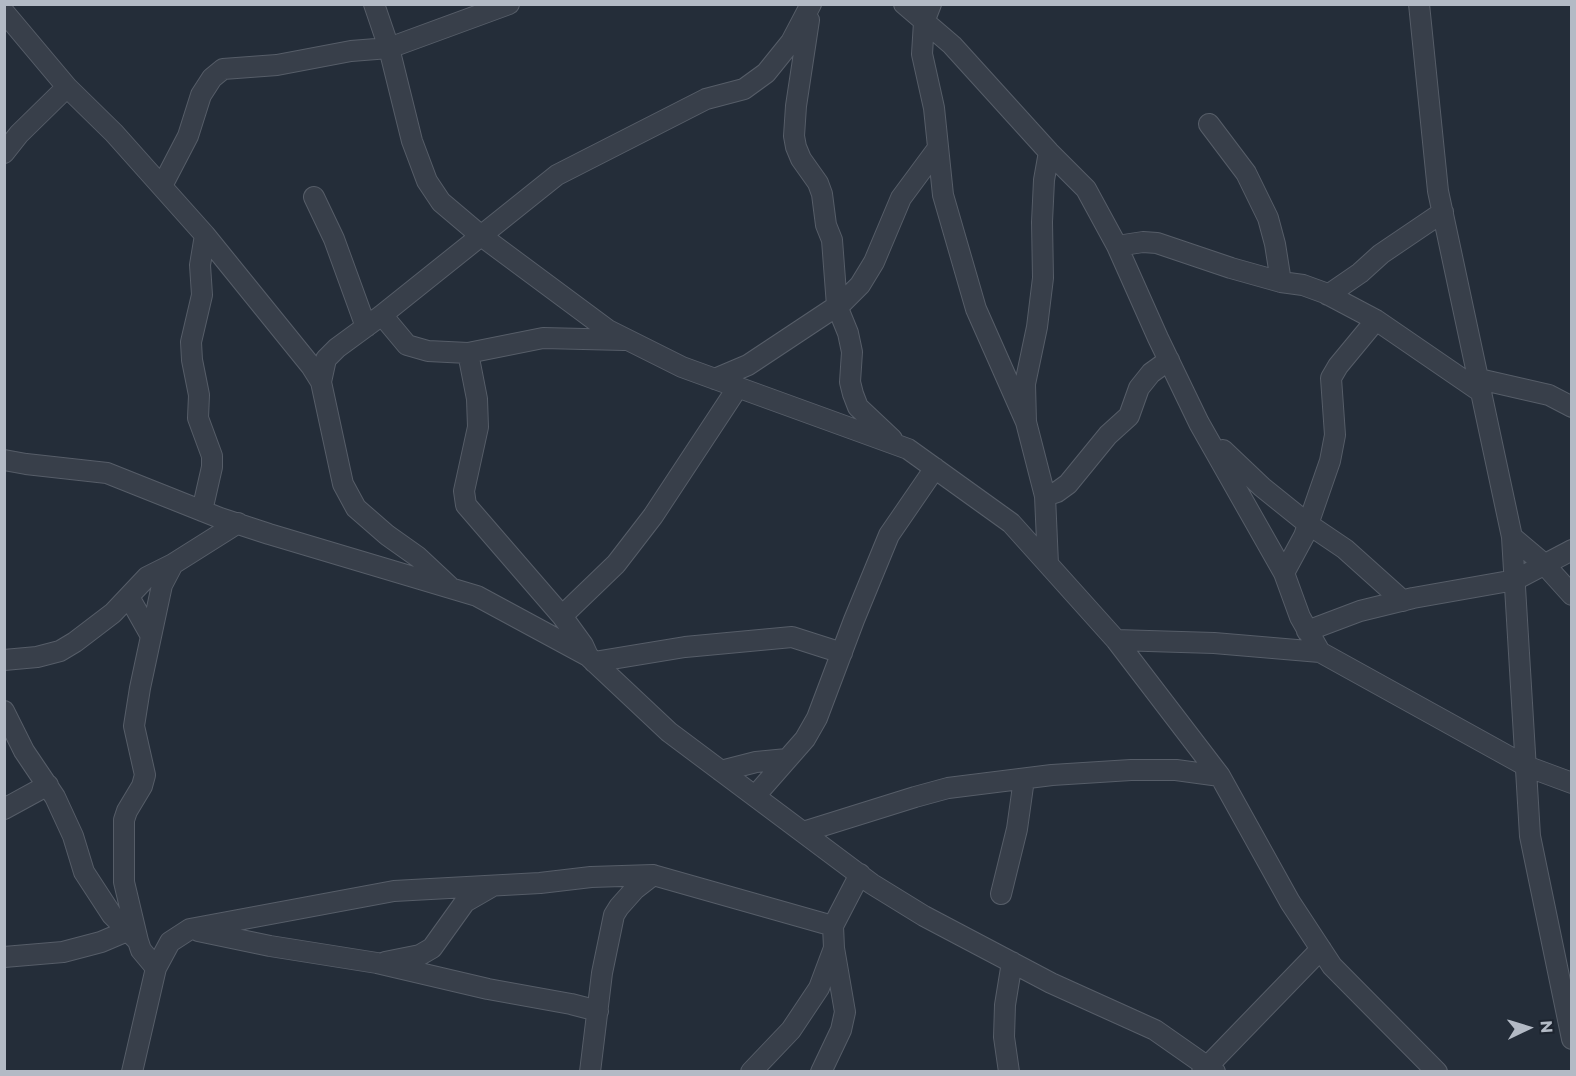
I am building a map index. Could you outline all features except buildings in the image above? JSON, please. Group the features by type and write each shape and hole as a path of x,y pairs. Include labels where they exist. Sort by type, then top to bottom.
{"street":[{"path":"374,4 389,48 412,141 427,181 441,202 480,235 608,330 682,367 908,449 1011,523 1116,640 1220,777 1290,903 1332,966 1437,1071"},
{"path":"162,186 188,136 201,95 220,70 277,65 351,51 389,48 508,4"},
{"path":"321,382 326,359 557,175 706,99 744,89 766,74 791,42 812,4"},
{"path":"812,4 796,106 794,136 796,147 801,159 818,183 822,194 826,225 832,240 837,306 848,333 852,352 850,381 855,401 858,407 898,445"},
{"path":"904,4 928,13 952,45 1048,152 1086,189 1117,246 1206,434 1284,573 1300,617 1320,652"},
{"path":"1419,4 1438,191 1512,537 1530,836 1572,1039"},
{"path":"4,12 67,87 114,133 205,234 294,344 321,382 343,484 356,508 387,536 418,557 453,589"},
{"path":"928,13 922,54 934,108 943,195 976,309 1026,422 1046,496 1048,564"},
{"path":"4,153 19,134 67,87"},
{"path":"1209,124 1246,173 1268,218 1281,282"},
{"path":"715,379 748,365 837,306 860,285 874,262 901,198 938,148"},
{"path":"1026,422 1025,384 1037,327 1043,278 1042,222 1048,152"},
{"path":"314,197 334,239 366,327"},
{"path":"1328,295 1443,212"},
{"path":"202,511 212,467 212,456 198,418 199,394 191,342 201,295 200,265 205,234"},
{"path":"1117,246 1143,242 1157,243 1232,268 1281,282 1303,285 1376,320 1480,385 1549,395 1572,407"},
{"path":"382,315 410,347 428,351 468,353 543,338 629,340"},
{"path":"1284,573 1308,524 1330,461 1335,435 1331,378 1338,366 1376,320"},
{"path":"468,353 477,399 478,427 464,491 466,505 562,616 591,659"},
{"path":"1046,496 1068,484 1108,435 1129,416 1139,388 1151,373 1169,360"},
{"path":"562,616 616,564 635,540 738,387"},
{"path":"1206,434 1262,487 1308,524 1345,549 1403,601"},
{"path":"4,460 107,473 238,523 477,596 591,659 669,732 860,874 924,916 1051,983 1155,1030 1208,1070 1321,949"},
{"path":"755,796 805,739 817,718 889,535 935,468"},
{"path":"4,660 37,657 60,651 113,613 147,578 238,523"},
{"path":"1512,537 1544,564 1572,595"},
{"path":"1307,631 1360,611 1515,580 1572,550"},
{"path":"156,968 141,950 133,933 124,882 124,820 127,810 142,786 145,775 134,726 162,585 173,564"},
{"path":"129,597 152,636"},
{"path":"591,659 792,637 842,653"},
{"path":"1116,640 1214,643 1320,652 1526,766 1572,783"},
{"path":"4,711 24,751 55,797 73,836 84,872 112,915 133,933"},
{"path":"721,771 756,762 787,759"},
{"path":"803,832 948,789 1024,779 1131,770 1176,770 1220,777"},
{"path":"1001,894 1017,829 1024,779"},
{"path":"4,809 48,785"},
{"path":"820,1071 841,1030 845,1012 834,948 833,926 860,874"},
{"path":"132,1071 156,968 170,942 190,929 394,891 540,883 591,877 653,875 833,926"},
{"path":"590,1071 602,973 614,915 635,889 653,875"},
{"path":"377,963 420,955 432,948 465,902 493,885"},
{"path":"190,929 270,946 377,963 488,989 598,1011"},
{"path":"4,957 63,952 133,933"},
{"path":"751,1071 791,1030 819,988 834,948"},
{"path":"1009,1071 1004,1037 1005,1005 1012,962"}]}
